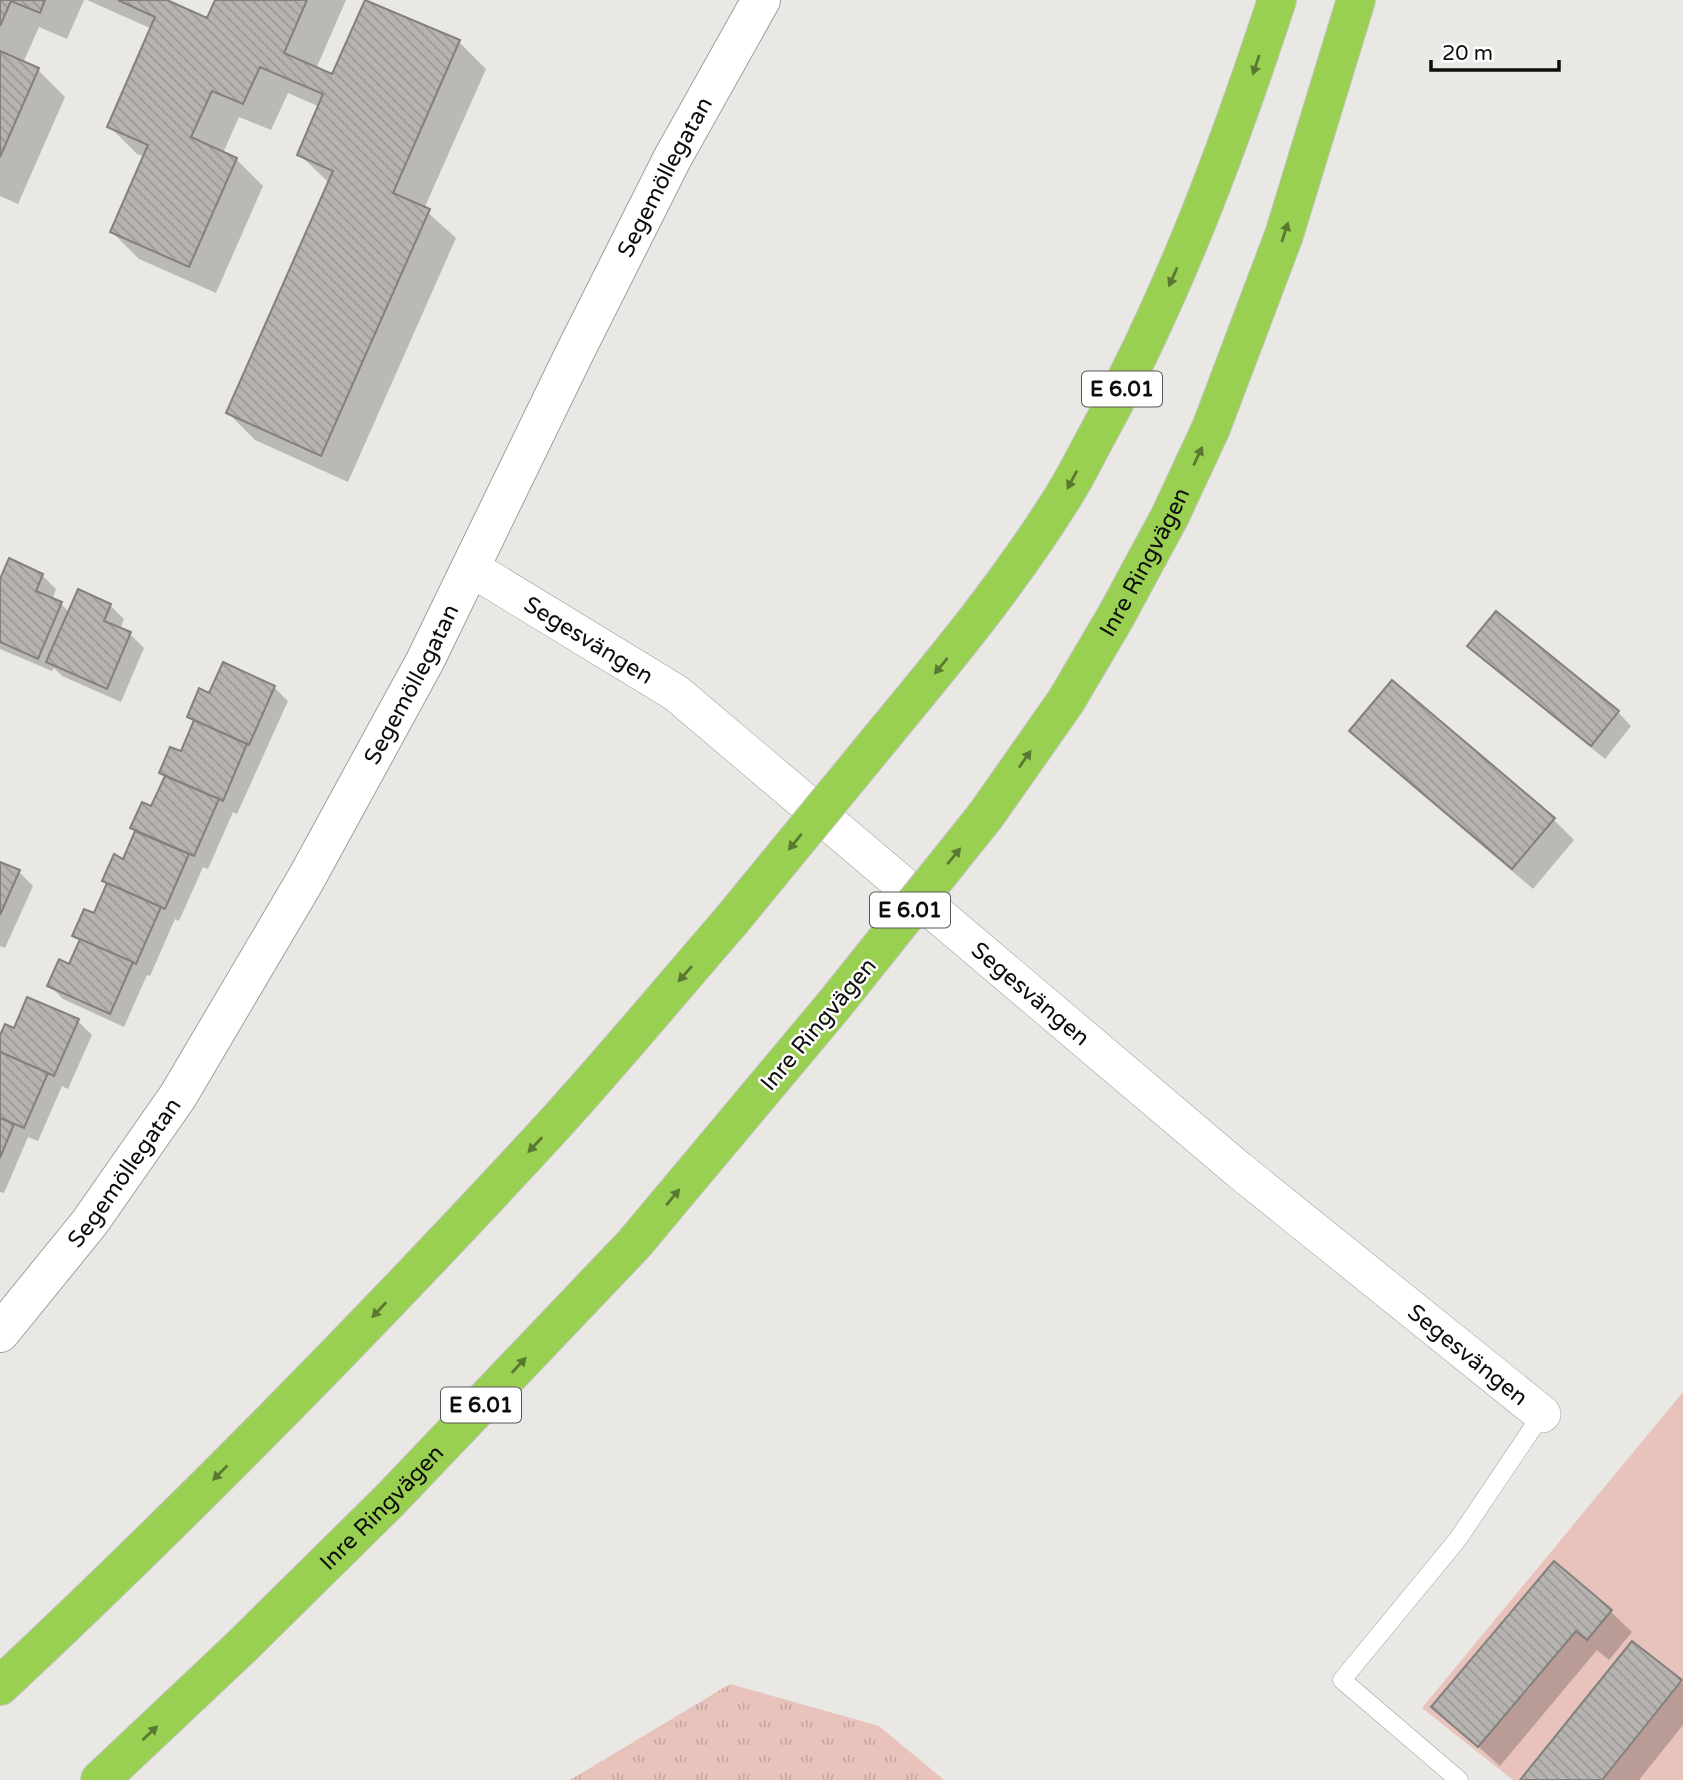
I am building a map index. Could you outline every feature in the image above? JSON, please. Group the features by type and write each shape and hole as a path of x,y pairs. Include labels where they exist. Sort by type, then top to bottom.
{"highway":[{"name":"E 6.01","path":"0,1686 116,1577 326,1366 554,1125 730,922 996,595 1062,499 1132,370 1193,233 1247,90 1277,0"},
{"name":"Inre Ringvägen","path":"100,1780 239,1649 390,1500 634,1244 834,1005 986,815 1066,701 1116,616 1170,516 1211,428 1284,235 1356,0"}],"street":[{"name":"Segemöllegatan","path":"0,1333 89,1222 178,1096 306,878 425,661 666,171 761,0"},
{"name":"Segesvängen","path":"471,568 677,693 1240,1170 1542,1414"}],"lane":[{"path":"1459,1780 1342,1680 1458,1539 1542,1414"}],"green space":[{"path":"1683,1392 1683,1780 1513,1780 1422,1708"},
{"path":"730,1684 879,1726 944,1780 570,1780"}],"building":[{"path":"0,0 45,0 40,13 11,1 0,26"},
{"path":"118,0 167,0 207,18 215,0 307,0 284,53 332,74 365,0 460,40 393,193 430,209 321,456 226,413 333,171 297,155 323,94 260,67 243,104 212,91 191,137 237,158 189,267 110,232 148,145 107,127 155,17"},
{"path":"0,51 39,68 0,157"},
{"path":"9,558 43,574 36,591 62,602 38,659 0,642 0,579"},
{"path":"78,589 111,604 104,621 131,632 107,689 46,662"},
{"path":"1496,611 1619,711 1591,746 1467,646"},
{"path":"223,662 275,686 249,745 187,717 199,688 209,693"},
{"path":"1392,680 1555,818 1512,869 1349,731"},
{"path":"194,720 247,744 223,801 159,773 170,747 181,751"},
{"path":"165,776 219,799 194,856 130,828 142,802 151,806"},
{"path":"135,831 189,854 165,909 102,881 114,854 123,859"},
{"path":"0,862 20,870 0,915"},
{"path":"107,883 161,907 136,964 72,936 84,909 94,913"},
{"path":"80,939 133,962 110,1014 47,986 59,959 69,964"},
{"path":"27,997 79,1019 54,1076 0,1052 0,1035 5,1024 14,1028"},
{"path":"0,1052 48,1073 24,1128 0,1118"},
{"path":"0,1118 14,1124 0,1158"},
{"path":"1554,1561 1612,1610 1587,1640 1576,1631 1478,1747 1431,1707"},
{"path":"1632,1641 1682,1680 1602,1780 1520,1780"}]}
